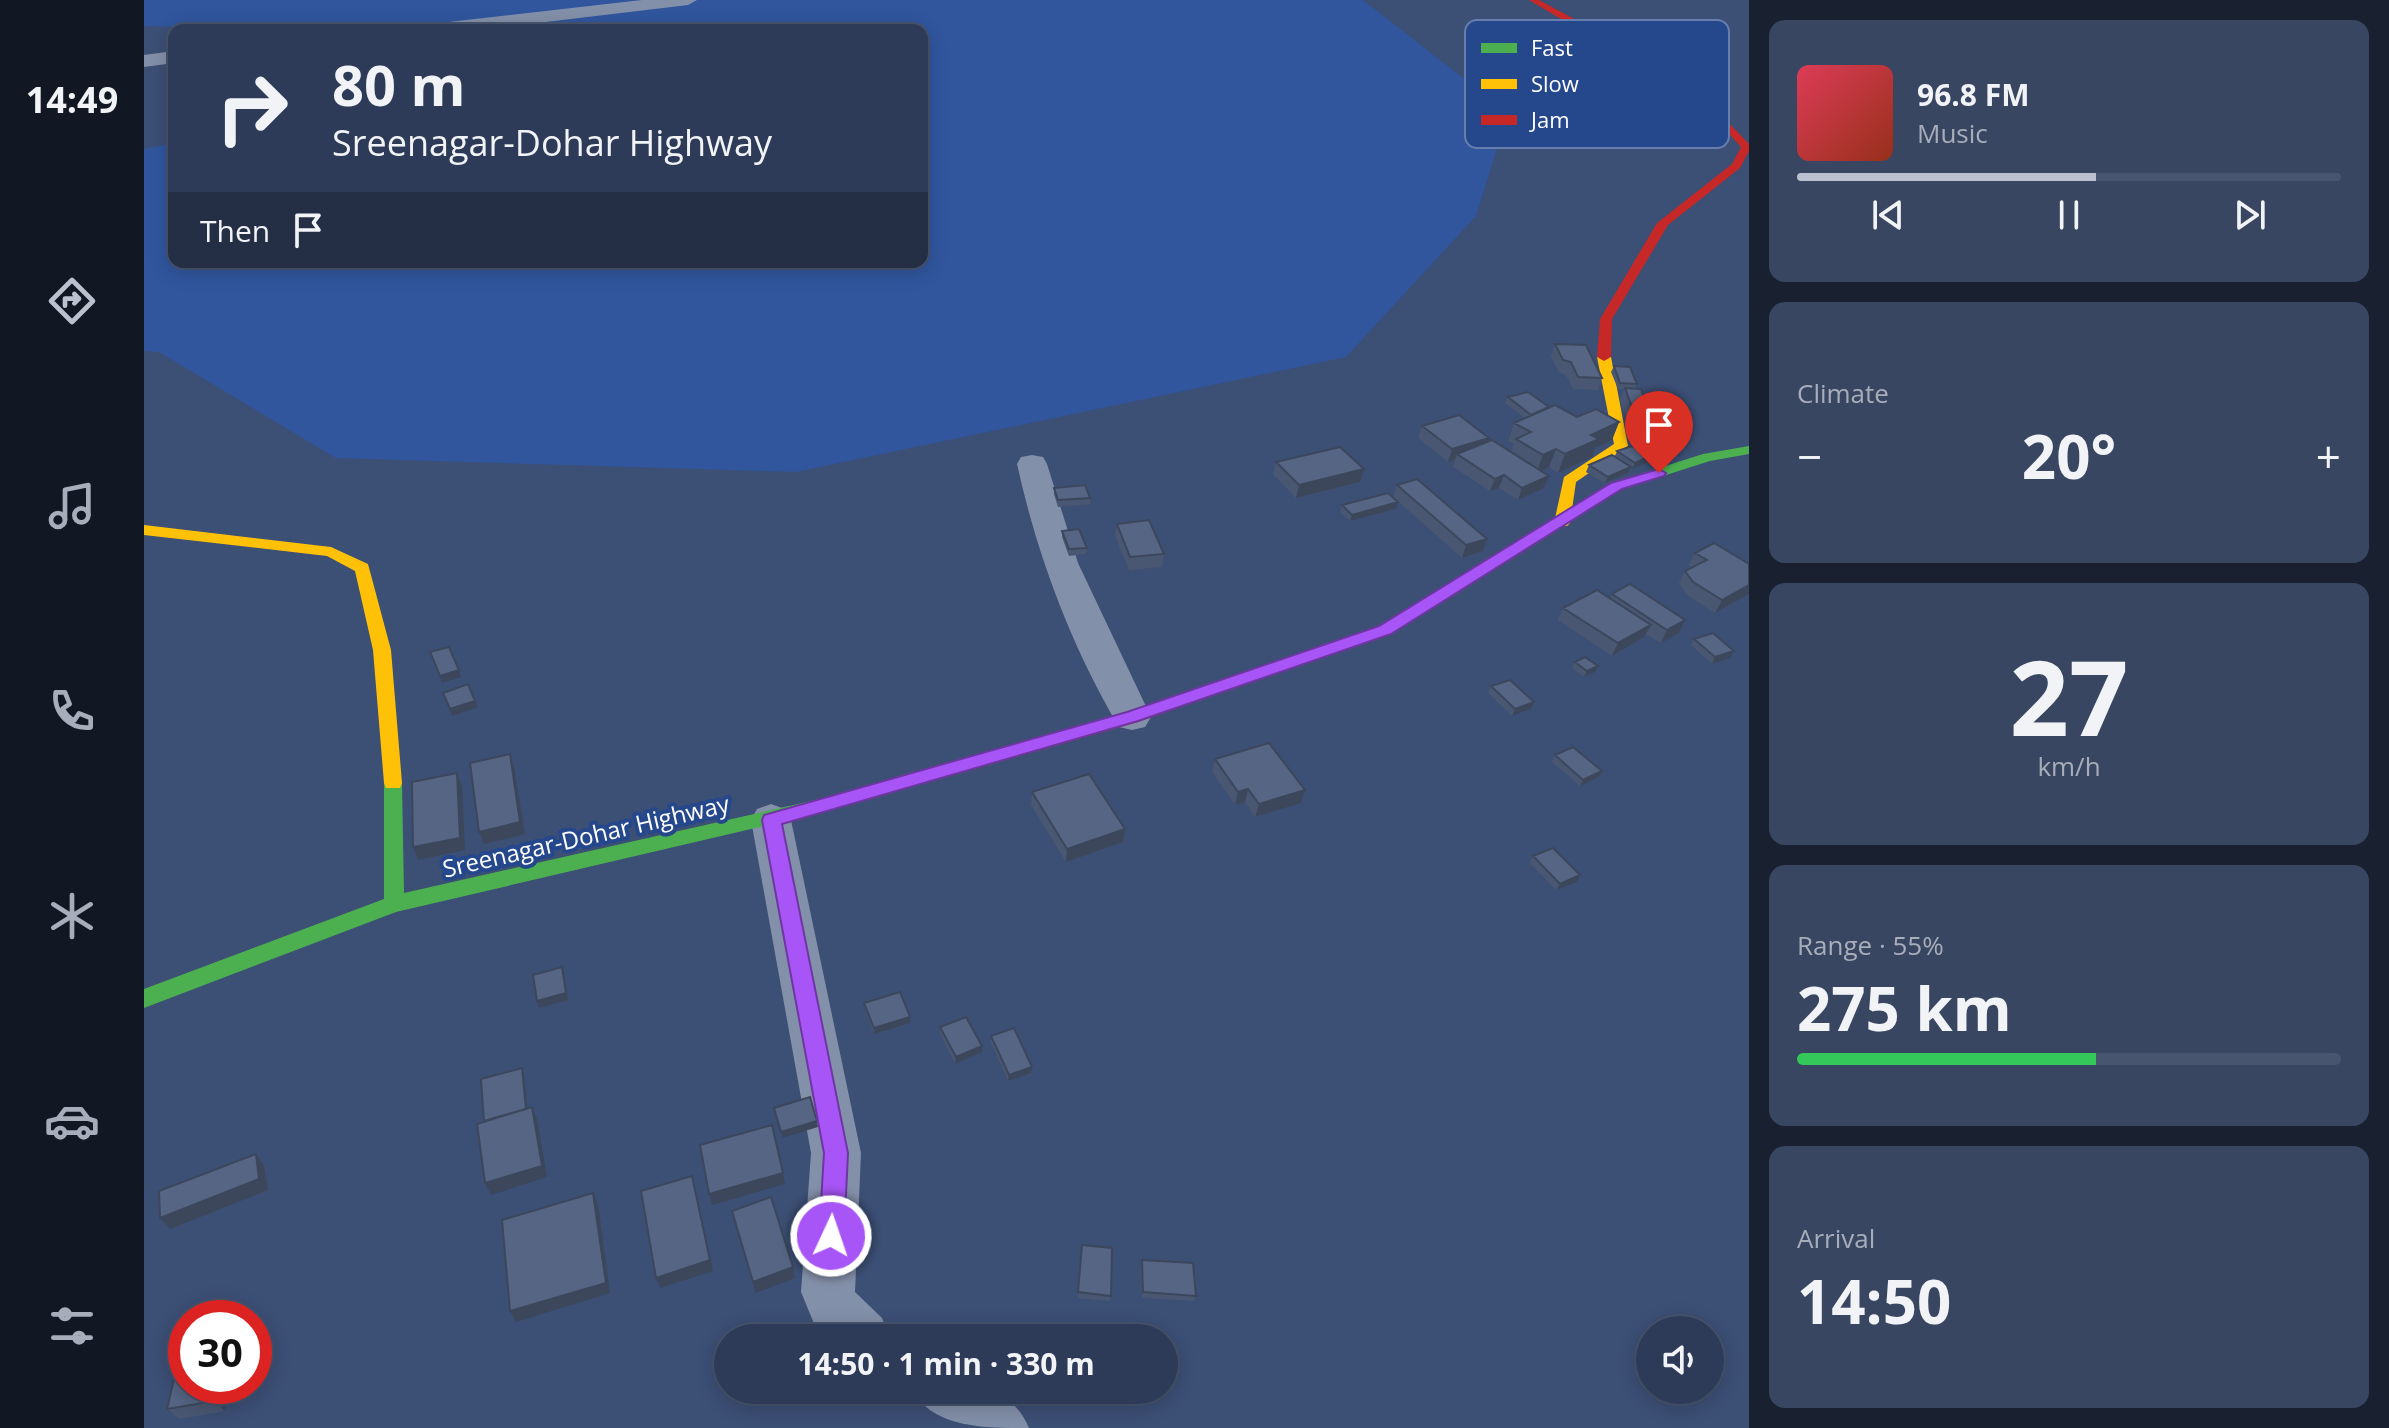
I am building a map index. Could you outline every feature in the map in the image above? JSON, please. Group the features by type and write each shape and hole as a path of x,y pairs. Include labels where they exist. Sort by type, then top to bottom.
{"street":[{"path":"482,24 688,0"},
{"path":"1533,0 1567,20"},
{"path":"144,61 168,58"},
{"path":"1562,523 1569,480 1621,446 1604,362 1606,319 1663,223 1736,166 1746,147 1729,124"},
{"name":"Sreenagar-Dohar Highway","path":"144,999 394,904 771,820 1132,717 1385,630 1562,523 1617,486 1708,457 1749,450"},
{"path":"1032,464 1046,528 1074,601 1132,717"},
{"path":"144,530 331,552 362,568 376,607 391,709 394,904"},
{"path":"771,820 836,1153 828,1292 835,1315 846,1324"},
{"path":"963,1404 1000,1428"}],"shaded area":[{"path":"144,0 1363,0 1465,79 1465,148 1497,148 1476,216 1346,357 796,472 336,458 159,352 144,351 144,149 168,144 168,268 928,268 928,24 144,26"}],"building":[{"path":"1555,344 1586,345 1602,378 1578,377 1571,362 1563,360"},
{"path":"1614,366 1630,367 1637,384 1620,383"},
{"path":"1625,388 1641,389 1662,445 1645,443"},
{"path":"1528,392 1549,407 1531,415 1508,397"},
{"path":"1555,405 1577,417 1596,409 1619,422 1591,435 1599,439 1565,454 1556,449 1543,455 1516,439 1531,432 1514,423"},
{"path":"1459,415 1489,438 1452,449 1422,426"},
{"path":"1492,440 1549,476 1522,488 1504,475 1495,479 1457,454"},
{"path":"1632,446 1650,456 1635,463 1617,451"},
{"path":"1340,447 1364,469 1299,485 1276,462"},
{"path":"1612,455 1631,467 1608,477 1589,465"},
{"path":"1417,479 1487,539 1466,545 1397,485"},
{"path":"1085,485 1090,498 1058,500 1054,488"},
{"path":"1388,493 1398,502 1352,515 1342,505"},
{"path":"1149,520 1164,554 1130,557 1117,524"},
{"path":"1079,529 1087,548 1069,549 1062,531"},
{"path":"1714,543 1749,564 1749,585 1722,600 1693,582 1685,571 1707,560 1695,553"},
{"path":"1630,584 1685,620 1667,630 1612,594"},
{"path":"1597,590 1651,625 1618,643 1563,608"},
{"path":"1713,633 1734,651 1715,657 1694,639"},
{"path":"449,647 459,670 440,676 430,652"},
{"path":"1585,657 1598,666 1587,671 1575,662"},
{"path":"1510,680 1534,702 1515,709 1491,686"},
{"path":"468,684 475,701 450,709 443,693"},
{"path":"1269,743 1305,790 1259,804 1248,789 1238,792 1215,759"},
{"path":"1573,747 1602,771 1583,780 1555,755"},
{"path":"510,754 520,822 479,832 470,763"},
{"path":"457,773 460,838 413,847 412,782"},
{"path":"1089,774 1125,829 1067,849 1032,792"},
{"path":"1553,848 1580,875 1560,884 1533,856"},
{"path":"562,967 566,993 537,1001 533,975"},
{"path":"900,992 910,1017 874,1028 864,1003"},
{"path":"966,1017 982,1046 956,1057 940,1027"},
{"path":"1014,1028 1032,1067 1009,1075 991,1036"},
{"path":"522,1068 526,1109 484,1121 481,1079"},
{"path":"810,1097 817,1121 781,1132 774,1108"},
{"path":"532,1107 542,1166 485,1183 477,1124"},
{"path":"772,1125 783,1173 709,1194 700,1145"},
{"path":"256,1154 259,1179 160,1218 159,1191"},
{"path":"692,1176 710,1260 656,1278 641,1191"},
{"path":"593,1193 606,1283 510,1311 502,1220"},
{"path":"771,1197 793,1267 753,1282 732,1211"},
{"path":"1082,1245 1112,1248 1111,1296 1078,1292"},
{"path":"1142,1260 1193,1263 1196,1296 1143,1292"},
{"path":"168,1404 197,1404 167,1409"}],"traffic: fast":[{"path":"1349,642 1385,630 1617,486 1708,457 1749,450"},
{"path":"393,783 394,904"},
{"path":"144,999 394,904 820,806"}],"traffic: slow":[{"path":"1562,523 1569,480 1621,446 1604,357"},
{"path":"144,530 331,552 362,568 382,650 393,783"}],"traffic: jam":[{"path":"1533,0 1570,20"},
{"path":"1604,357 1606,319 1663,223 1736,166 1746,147 1729,128"},
{"path":"820,806 1132,717 1349,642"}],"route":[{"path":"831,1236 836,1153 771,820 1132,717 1385,630 1562,523 1617,486 1659,473"}]}
